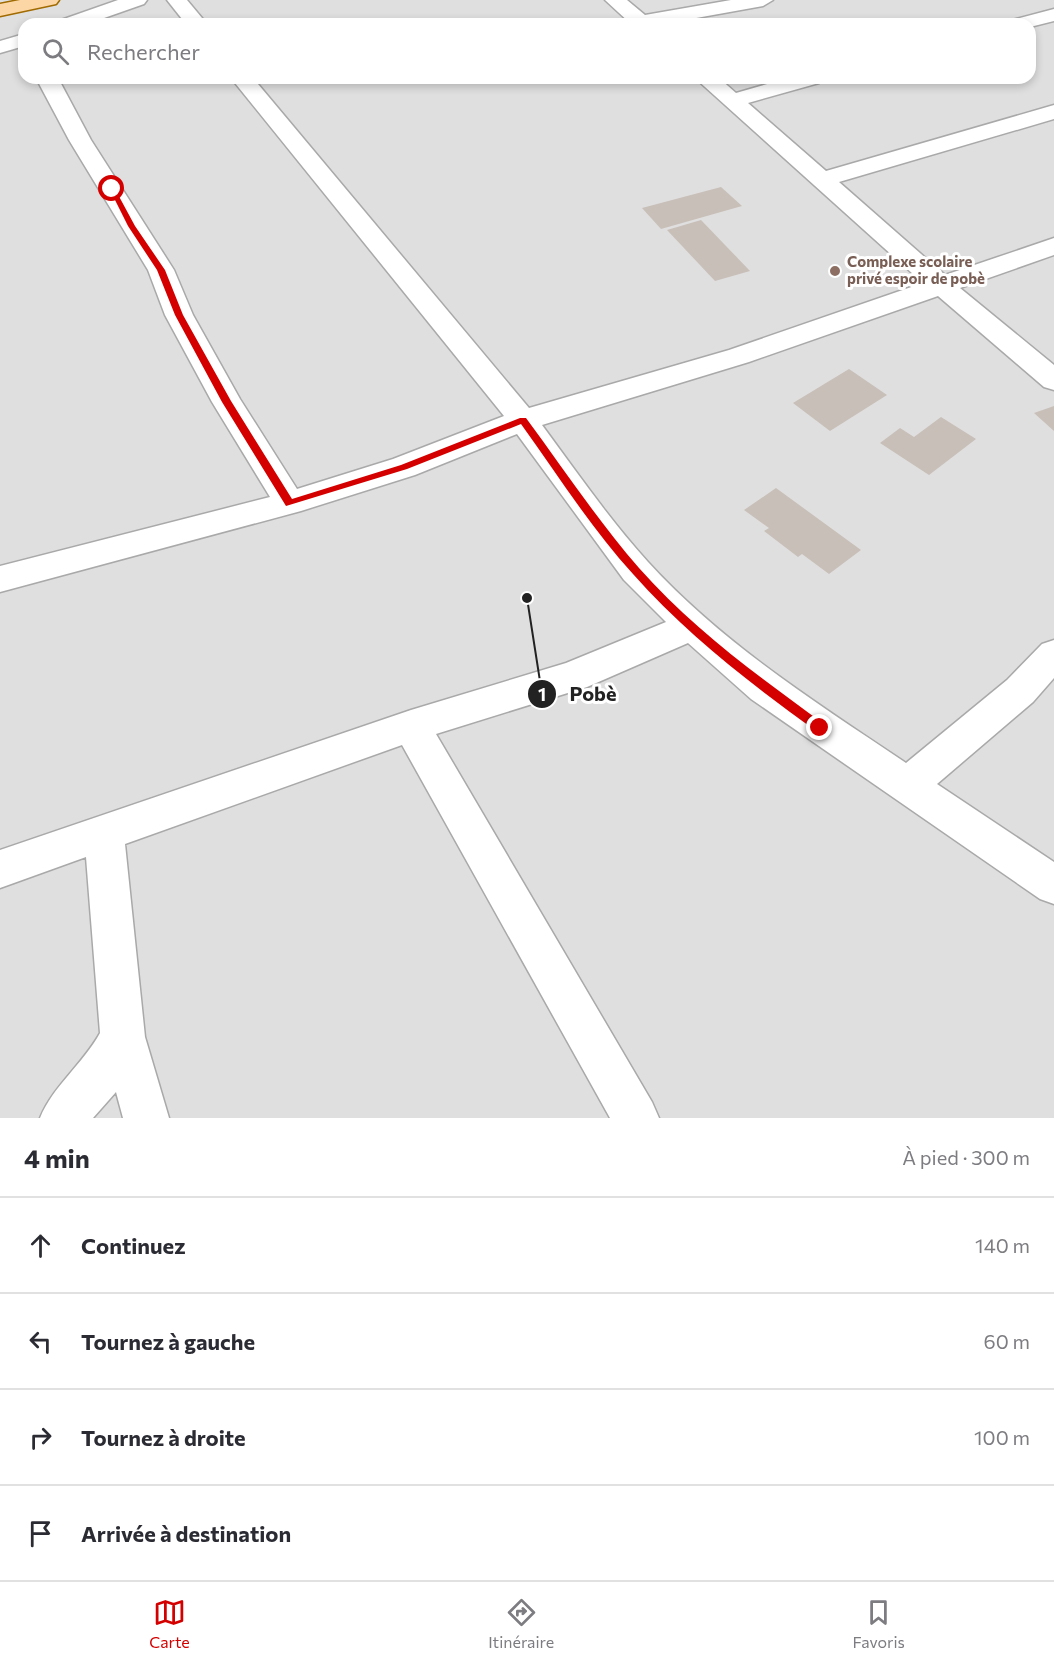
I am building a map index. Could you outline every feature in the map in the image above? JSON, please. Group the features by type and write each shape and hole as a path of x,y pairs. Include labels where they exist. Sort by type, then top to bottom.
{"main road":[{"path":"0,10 49,0"}],"street":[{"path":"85,18 137,0"},
{"path":"177,0 192,18"},
{"path":"615,0 636,18"},
{"path":"668,18 763,0"},
{"path":"1036,20 1054,15"},
{"path":"0,48 18,42"},
{"path":"50,84 80,140 161,270 179,315 227,402 290,503"},
{"path":"247,84 523,420 590,513 636,571 692,626 765,687 1054,885"},
{"path":"713,84 824,179 940,285 1054,380"},
{"path":"733,101 791,84"},
{"path":"824,179 1054,112"},
{"path":"0,579 290,503 404,467 523,420 739,356 1054,246"},
{"path":"0,869 411,726 574,676 692,626"},
{"path":"907,785 1020,691 1054,654"},
{"path":"411,726 636,1118"},
{"path":"104,833 123,1037 146,1118"},
{"path":"63,1118 106,1068 123,1037"}],"shaded area":[{"path":"0,0 1054,0 1054,1118 0,1118"}],"building":[{"path":"721,187 742,206 661,229 642,208"},
{"path":"701,220 750,271 715,281 667,230"},
{"path":"849,369 887,395 830,431 793,403"},
{"path":"1054,406 1054,431 1034,413"},
{"path":"941,417 976,439 929,475 880,443 900,428 914,437"},
{"path":"776,488 861,550 829,574 802,554 798,557 764,531 769,528 744,510"}],"place":[{"name":"Complexe scolaire privé espoir de pobè","path":"835,271"},
{"name":"Pobè","path":"527,598"}],"route":[{"path":"112,189 132,226 161,270 179,315 227,402 290,503 404,467 523,420 590,513 636,571 692,626 765,687 820,728"}]}
